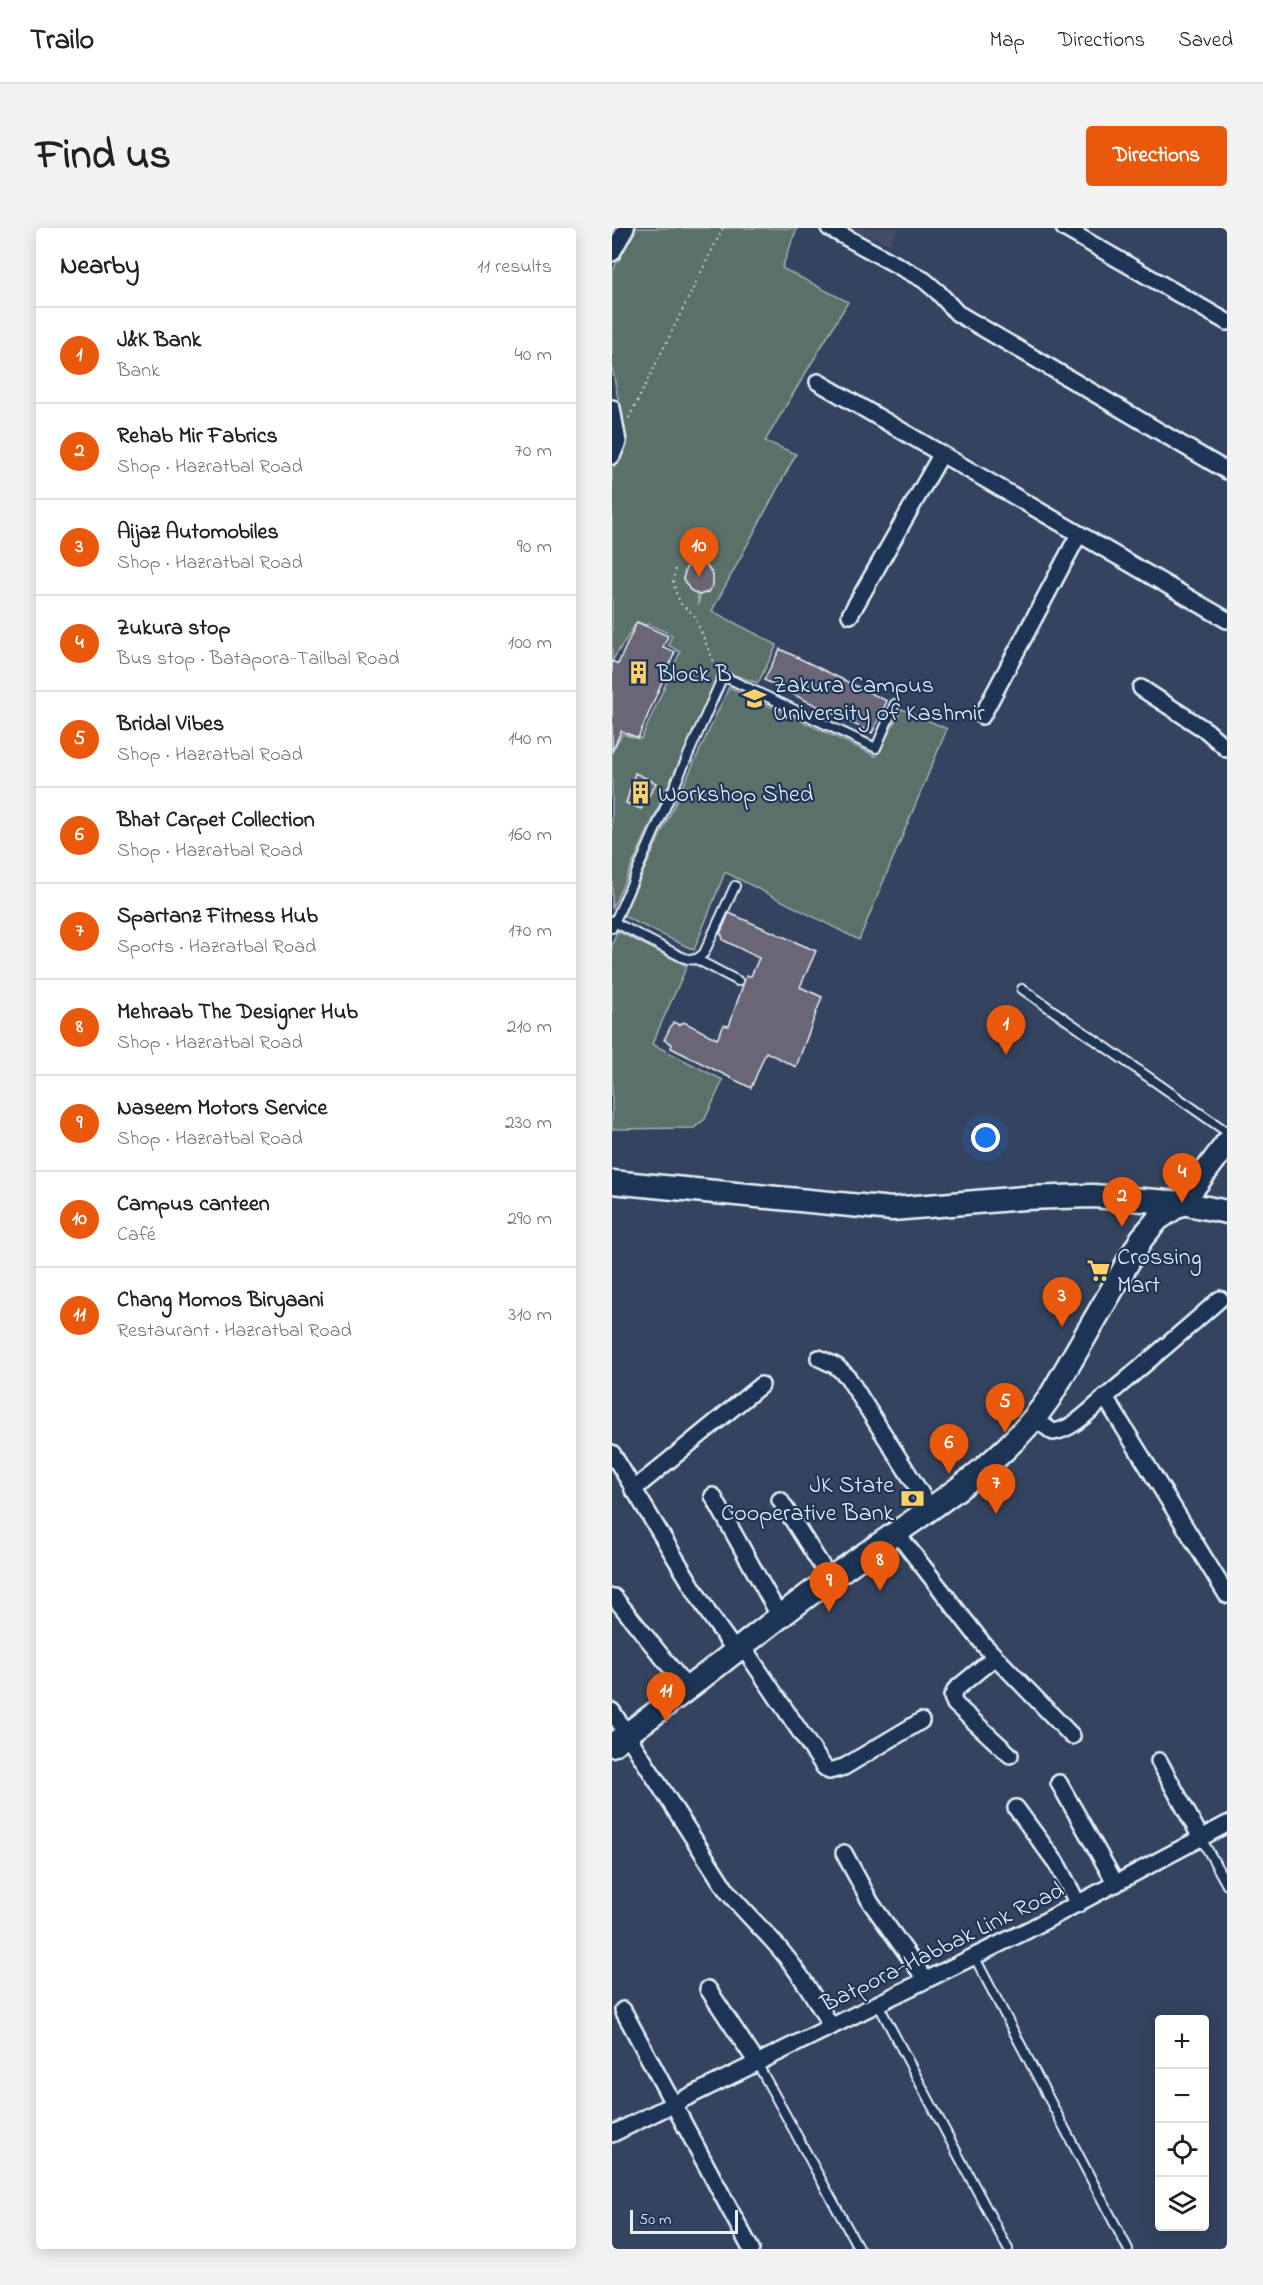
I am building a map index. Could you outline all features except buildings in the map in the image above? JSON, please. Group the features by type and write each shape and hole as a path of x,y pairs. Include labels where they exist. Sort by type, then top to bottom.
{"main road":[{"path":"620,1739 830,1579 930,1508 1006,1450 1035,1419 1050,1397 1142,1238 1158,1220 1182,1203 1227,1143"},
{"path":"612,1182 892,1209 1024,1198 1093,1196 1182,1203 1227,1212"}],"street":[{"path":"612,253 626,228"},
{"path":"829,228 924,280 957,312 1227,471"},
{"path":"1064,228 1227,322"},
{"path":"818,382 1227,620"},
{"path":"612,408 617,429 615,449"},
{"path":"850,615 941,455"},
{"path":"982,716 1079,534"},
{"path":"1141,688 1207,730 1227,749"},
{"path":"1035,1419 1053,1432 1060,1431 1161,1352 1220,1299"},
{"path":"819,1358 836,1366 847,1376 930,1508"},
{"path":"633,1490 761,1385"},
{"path":"1105,1397 1227,1595"},
{"path":"612,1453 709,1614 739,1649 824,1767 829,1771 844,1767 921,1721"},
{"path":"713,1496 780,1617"},
{"path":"780,1500 830,1579"},
{"path":"896,1532 950,1604 995,1657 1072,1736"},
{"path":"614,1597 688,1689"},
{"path":"995,1657 956,1689 952,1697 955,1704 1010,1755"},
{"path":"612,1711 620,1739 727,1891 800,1975 831,2027"},
{"path":"1159,1761 1202,1838"},
{"path":"1059,1783 1116,1884"},
{"path":"1016,1808 1057,1864 1078,1904"},
{"name":"Batpora-Habbak Link Road","path":"612,2134 1078,1904 1227,1824"},
{"path":"844,1853 871,1903 926,1980"},
{"path":"708,1989 757,2063"},
{"path":"623,2010 752,2249"}],"lane":[{"path":"735,886 704,953 691,961 613,924 723,676 876,748 895,704"},
{"path":"696,959 738,981"},
{"path":"1022,989 1227,1132"},
{"path":"1202,1838 1227,1885"},
{"path":"974,1956 1128,2249"},
{"path":"878,2004 1008,2249"},
{"path":"757,2063 859,2249"}],"path":[{"path":"615,449 723,228"},
{"path":"675,569 673,581 676,593 681,604 694,615 714,666 723,676"}],"shaded area":[{"path":"634,228 797,228 782,268 848,302 765,441 796,454 712,611 777,645 758,683 725,672 673,775 612,909 612,745 615,746 622,734 641,739 680,652 668,645 672,635 648,624 637,622 612,661 612,471 626,440 612,367 612,272","holes":["695,562 706,568 713,580 713,585 708,592 700,595 698,605 698,594 690,590 684,579 686,568"]},
{"path":"849,228 898,228 890,244"},
{"path":"729,687 876,756 902,709 947,729 859,940 725,872 694,950 623,916"},
{"path":"617,931 687,966 652,1044 723,1080 705,1119 694,1128 612,1129 612,945"}],"place":[{"name":"Campus canteen","path":"699,577"},
{"name":"Block B","path":"639,673"},
{"name":"Zakura Campus University of Kashmir","path":"755,698"},
{"name":"Workshop Shed","path":"640,793"},
{"name":"J&K Bank","path":"1006,1055"},
{"name":"Zukura stop","path":"1182,1203"},
{"name":"Rehab Mir Fabrics","path":"1122,1227"},
{"name":"Crossing Mart","path":"1099,1270"},
{"name":"Aijaz Automobiles","path":"1062,1327"},
{"name":"Bridal Vibes","path":"1005,1433"},
{"name":"Bhat Carpet Collection","path":"949,1474"},
{"name":"JK State Cooperative Bank","path":"912,1498"},
{"name":"Spartanz Fitness Hub","path":"996,1514"},
{"name":"Mehraab The Designer Hub","path":"880,1591"},
{"name":"Naseem Motors Service","path":"829,1612"},
{"name":"Chang Momos Biryaani","path":"666,1722"}]}
